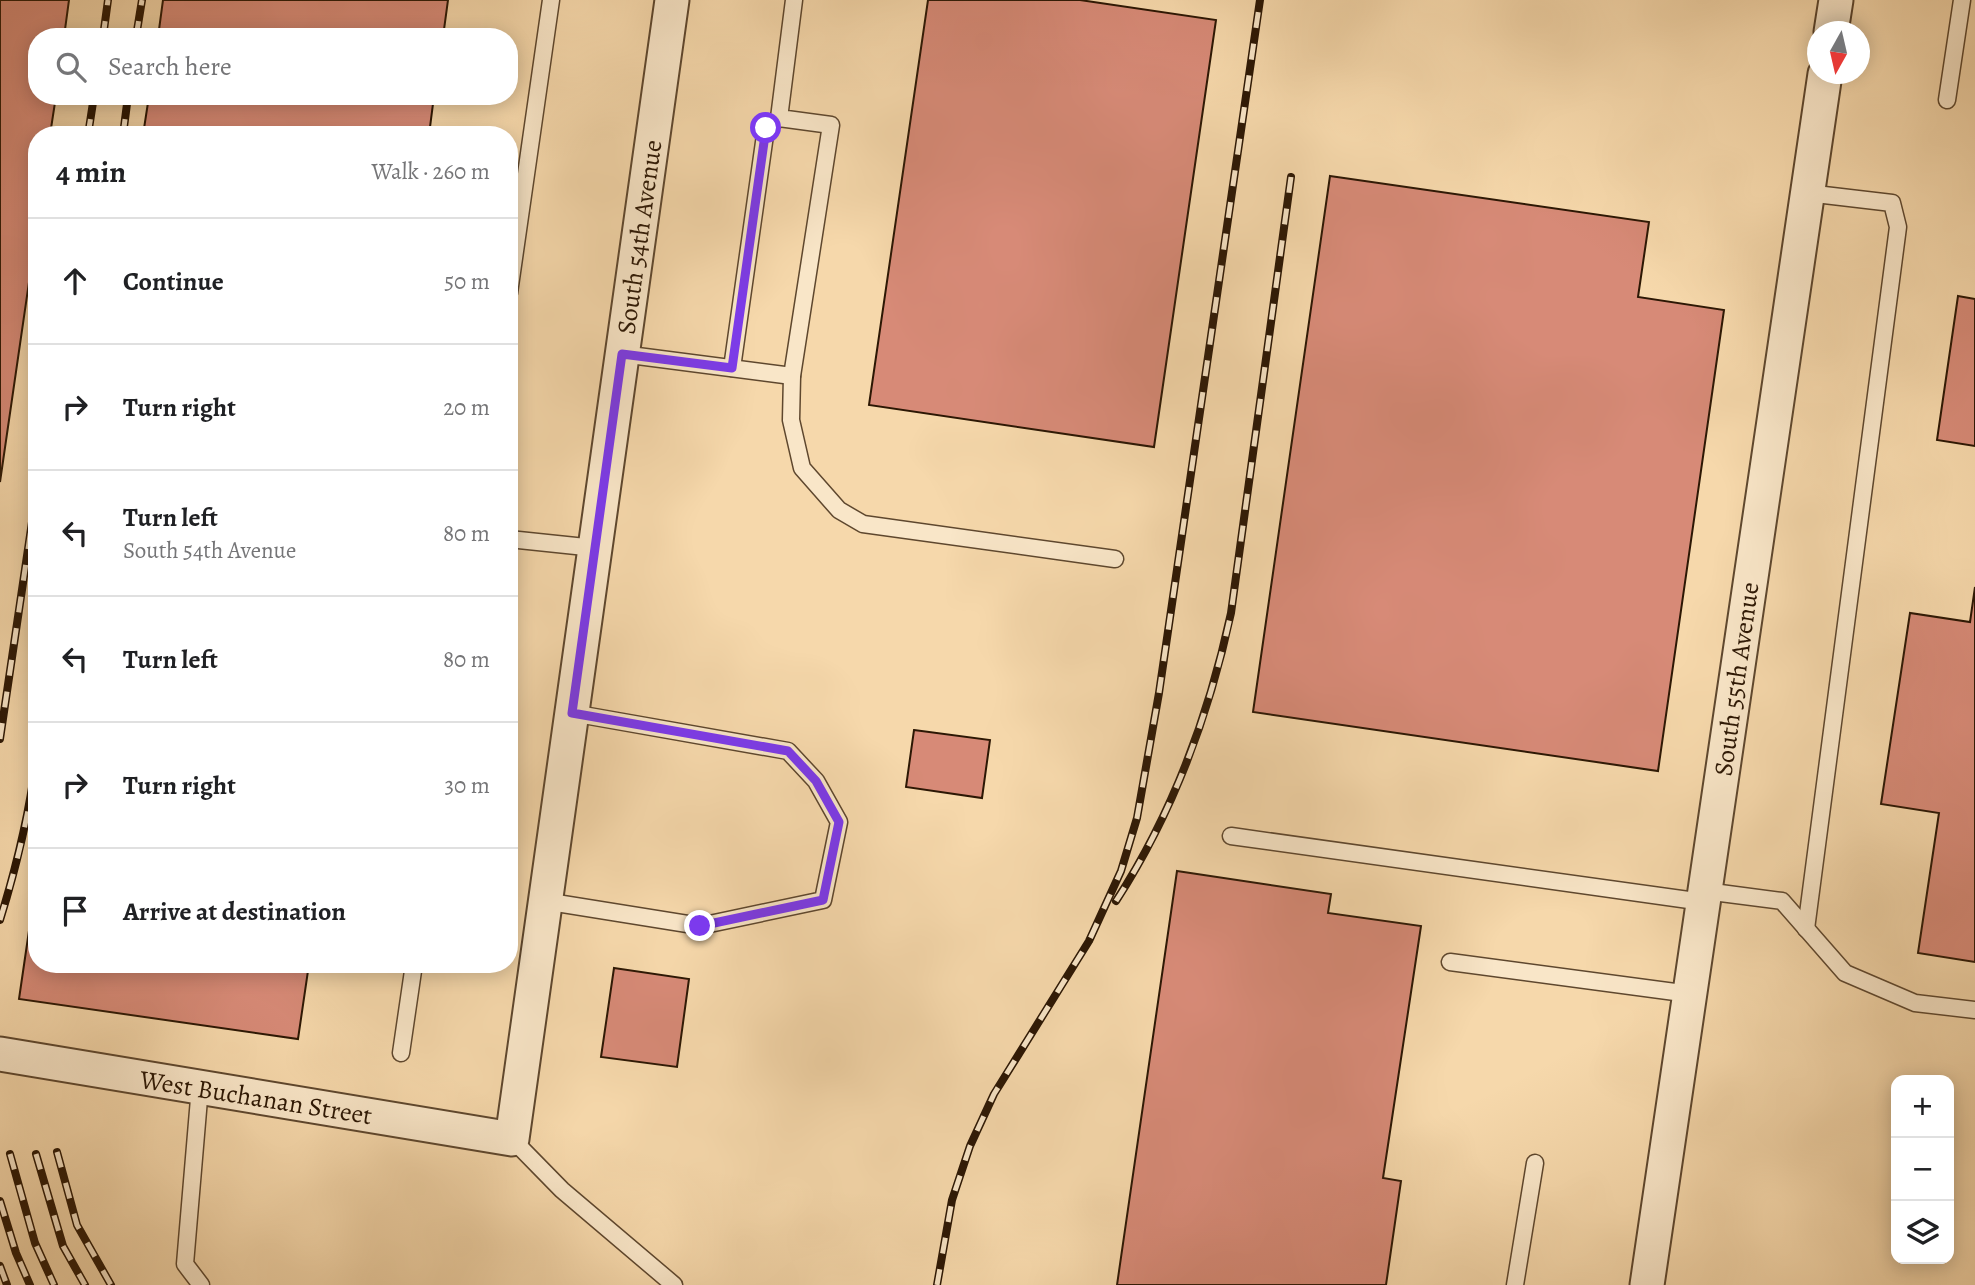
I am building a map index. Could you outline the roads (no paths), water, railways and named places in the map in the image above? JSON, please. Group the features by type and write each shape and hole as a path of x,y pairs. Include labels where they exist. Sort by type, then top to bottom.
{"street":[{"name":"South 54th Avenue","path":"512,1139 672,0"},
{"path":"1833,21 1836,0"},
{"name":"South 55th Avenue","path":"1647,1285 1824,84"},
{"name":"West Buchanan Street","path":"0,1054 512,1139"}],"lane":[{"path":"518,230 551,0"},
{"path":"779,118 793,0"},
{"path":"1947,100 1962,0"},
{"path":"732,368 766,128 779,118 831,125 792,376 791,420 802,468 839,510 863,524 1115,559"},
{"path":"1807,929 1898,227 1892,203 1808,193"},
{"path":"622,354 792,376"},
{"path":"518,540 595,548"},
{"path":"544,901 700,926 823,900 839,822 816,781 788,751 572,713"},
{"path":"1231,836 1704,896 1782,901 1845,974 1915,1003 1975,1010"},
{"path":"1450,962 1690,994"},
{"path":"401,1053 413,973"},
{"path":"200,1087 186,1264 201,1285"},
{"path":"512,1139 562,1190 674,1285"},
{"path":"1515,1285 1535,1163"}],"railway":[{"path":"104,28 108,0"},
{"path":"137,28 142,0"},
{"path":"937,1285 952,1200 970,1146 994,1094 1089,941 1121,871 1137,818 1159,693 1260,0"},
{"path":"89,126 93,105"},
{"path":"124,126 127,105"},
{"path":"1116,901 1172,798 1200,726 1222,651 1231,613 1291,177"},
{"path":"0,739 28,549"},
{"path":"0,920 28,810"},
{"path":"57,1152 77,1225 111,1285"},
{"path":"10,1154 35,1243 54,1285"},
{"path":"36,1154 63,1246 85,1285"},
{"path":"0,1201 16,1253 30,1285"},
{"path":"0,1266 7,1285"}]}
